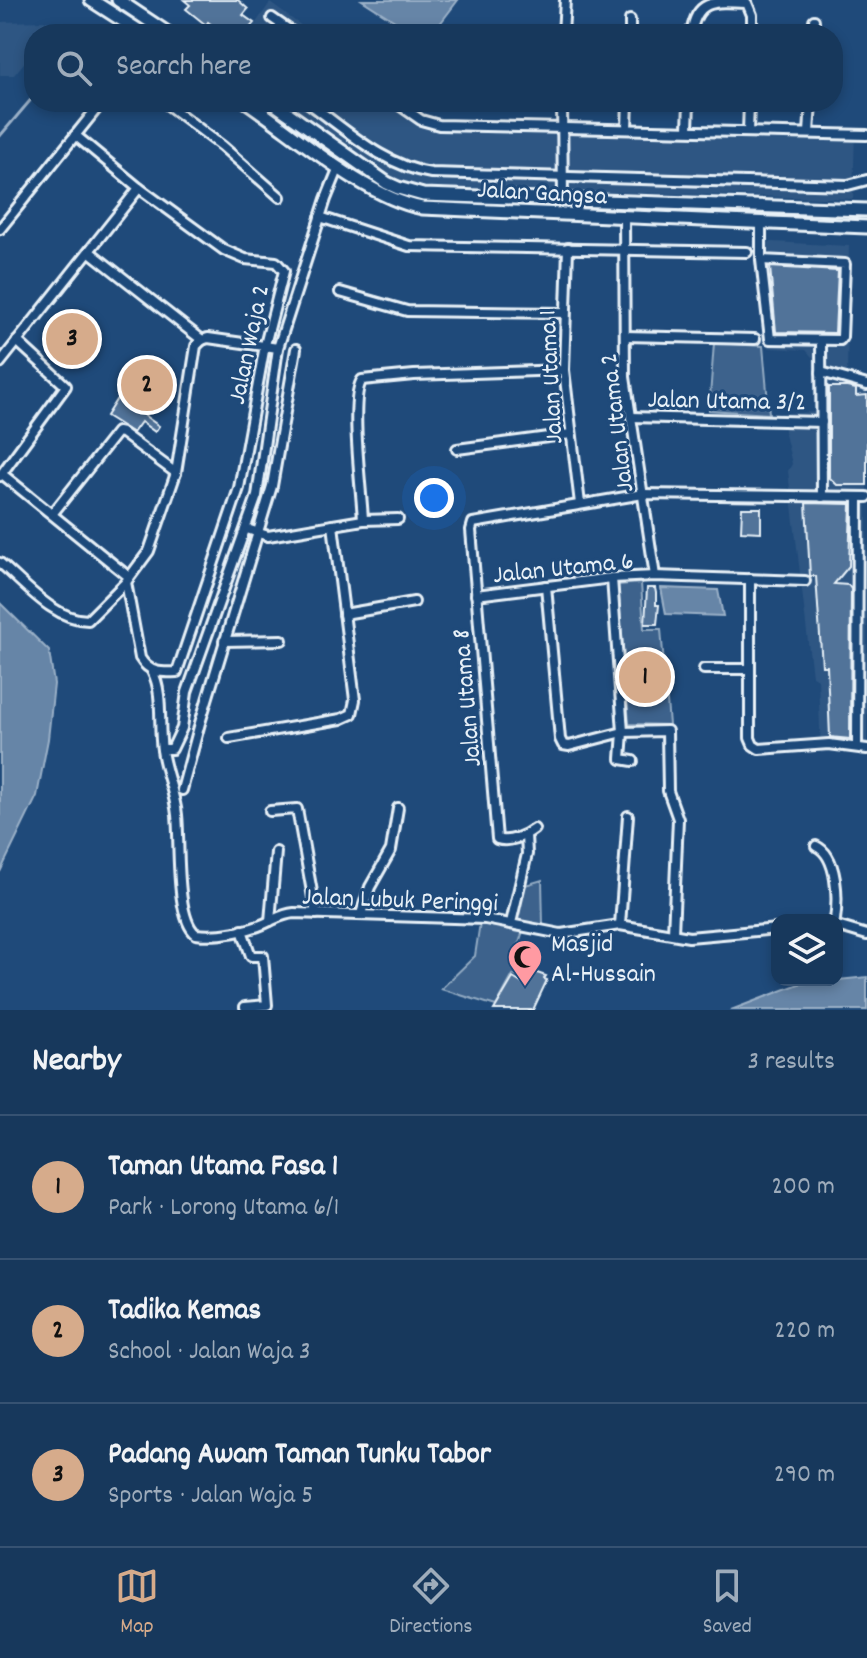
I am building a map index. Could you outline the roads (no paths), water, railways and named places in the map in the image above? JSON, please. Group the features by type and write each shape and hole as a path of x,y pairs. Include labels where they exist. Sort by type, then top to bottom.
{"main road":[{"path":"91,0 128,24"},
{"path":"118,0 154,24"},
{"name":"Jalan Gangsa","path":"261,112 386,197 422,208 867,227"},
{"name":"Jalan Gangsa","path":"286,112 371,173 398,188 423,195 867,210"}],"street":[{"path":"564,24 565,0"},
{"path":"693,24 699,5 708,0 747,3 752,24"},
{"path":"272,18 281,24"},
{"path":"0,229 94,112"},
{"path":"177,112 280,197"},
{"path":"321,112 385,157 415,171 848,185 867,180"},
{"path":"409,112 421,120 439,125 867,135"},
{"path":"562,112 563,199"},
{"path":"627,128 628,112"},
{"path":"688,129 689,112"},
{"path":"748,132 749,112"},
{"path":"809,133 810,112"},
{"name":"Jalan Waja 2","path":"75,135 139,188 224,250 245,259 276,262 283,267 265,345 239,488 177,672"},
{"path":"172,749 182,728 187,692 257,496 278,348 339,167"},
{"path":"0,363 139,188"},
{"path":"320,217 409,246 747,252"},
{"name":"Jalan Utama 2","path":"624,217 625,377 655,576"},
{"path":"761,223 761,260 770,339 836,342 842,337 845,264 761,260"},
{"name":"Jalan Utama 1","path":"568,248 564,370 580,504"},
{"path":"90,252 202,340"},
{"path":"340,292 407,311 565,313"},
{"path":"625,336 755,339"},
{"path":"0,563 56,610 73,619 91,618 149,551 176,473 196,346 208,338 278,348"},
{"path":"17,341 66,386 1,475 53,513 127,579"},
{"path":"821,341 822,497"},
{"path":"182,790 272,486 296,349"},
{"path":"363,520 356,407 357,387 362,380 414,375 564,370"},
{"path":"821,372 867,385"},
{"name":"Jalan Utama 3/2","path":"631,417 822,422"},
{"path":"53,513 117,432 176,473"},
{"path":"266,433 281,436"},
{"path":"457,449 571,434"},
{"path":"580,504 643,494 862,497 862,748 824,744 759,749 753,745 750,738 750,579"},
{"name":"Jalan Utama 8","path":"526,835 503,841 497,839 471,530 473,523 580,504"},
{"path":"247,529 268,536 363,520 398,519"},
{"path":"229,738 341,719 352,714 355,700 333,525"},
{"path":"655,576 805,581"},
{"name":"Jalan Utama 6","path":"476,595 612,578 655,576"},
{"path":"612,578 623,732 621,759 633,761"},
{"name":"Jalan Lubuk Peringgi","path":"127,579 140,658 145,667 152,671 156,684 162,749 177,813 183,906 188,927 200,935 242,930 286,914 485,919 561,934 620,925 708,938 771,930"},
{"path":"546,586 563,745 623,732 667,731 668,791 678,819 673,933"},
{"path":"344,614 414,602"},
{"path":"224,641 282,640"},
{"path":"704,669 750,669"},
{"path":"152,671 177,672 187,692"},
{"path":"162,749 192,752"},
{"path":"361,914 370,887 391,850 398,808"},
{"path":"270,811 297,809 316,914"},
{"path":"620,925 628,816"},
{"path":"511,923 527,854 526,835 534,829"},
{"path":"816,846 823,849 836,881 836,914"},
{"path":"270,921 276,852"},
{"path":"843,928 867,935"},
{"path":"242,930 251,956 263,956 267,1005 245,1007"}],"waterway":[{"path":"0,136 24,108"},
{"path":"311,112 354,141"},
{"path":"367,150 391,167"}],"place":[{"name":"Padang Awam Taman Tunku Tabor","path":"72,339"},
{"name":"Tadika Kemas","path":"147,385"},
{"name":"Taman Utama Fasa 1","path":"645,677"},
{"name":"Masjid Al-Hussain","path":"525,988"}]}
